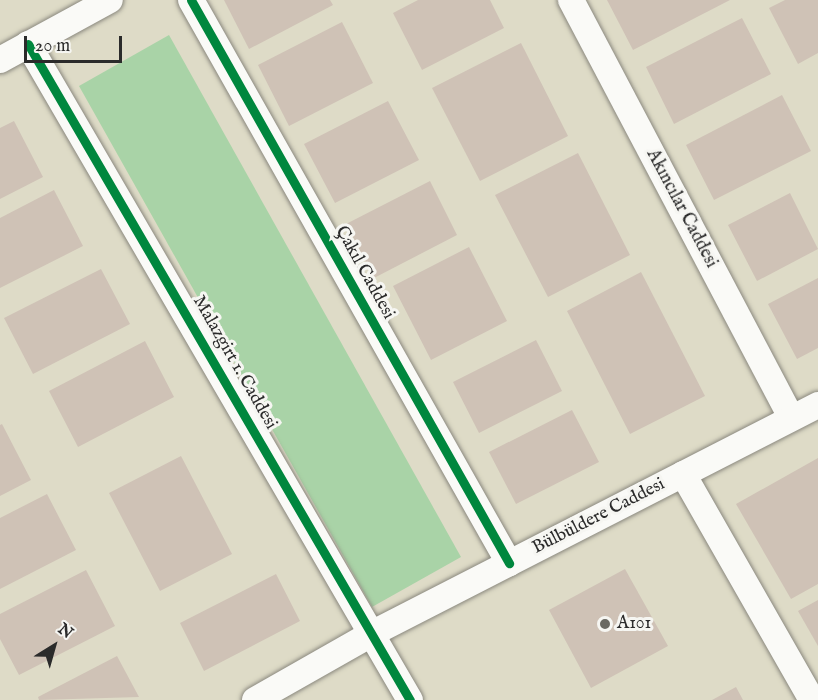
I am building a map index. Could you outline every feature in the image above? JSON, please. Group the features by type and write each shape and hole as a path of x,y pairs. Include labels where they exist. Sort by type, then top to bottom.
{"street":[{"path":"0,60 110,0"},
{"name":"Çakıl Caddesi","path":"191,0 509,563"},
{"name":"Akıncılar Caddesi","path":"571,0 791,418"},
{"name":"Malazgirt 1. Caddesi","path":"28,44 410,700"},
{"name":"Bülbüldere Caddesi","path":"255,700 373,633 818,405"},
{"path":"683,474 812,700"}],"green space":[{"path":"169,35 461,557 372,607 79,86"}],"building":[{"path":"224,0 330,0 333,5 249,49"},
{"path":"418,0 490,0 504,28 422,70 393,13"},
{"path":"607,0 730,0 633,50"},
{"path":"785,0 818,0 818,53 798,64 769,8"},
{"path":"742,18 771,74 674,124 646,67"},
{"path":"342,22 373,83 289,126 258,65"},
{"path":"521,43 568,136 480,181 432,88"},
{"path":"782,95 811,151 714,200 686,145"},
{"path":"388,101 419,160 335,203 304,144"},
{"path":"14,121 43,177 0,199 0,128"},
{"path":"578,153 630,255 548,297 495,195"},
{"path":"430,181 457,235 374,278 346,224"},
{"path":"54,190 83,246 0,288 0,218"},
{"path":"790,193 818,249 757,281 728,225"},
{"path":"469,247 507,321 431,360 393,286"},
{"path":"101,269 130,324 33,374 4,318"},
{"path":"641,272 705,396 630,434 567,311"},
{"path":"818,278 818,348 797,359 768,304"},
{"path":"536,340 562,391 479,433 453,382"},
{"path":"145,341 174,397 78,447 49,391"},
{"path":"572,410 599,462 516,504 489,452"},
{"path":"2,424 31,480 0,496 0,425"},
{"path":"181,456 232,554 160,591 109,493"},
{"path":"818,458 818,584 791,599 736,504"},
{"path":"47,494 76,550 0,589 0,518"},
{"path":"625,569 668,646 591,688 549,610"},
{"path":"86,570 115,626 19,675 0,639 0,614"},
{"path":"276,574 300,621 204,671 180,623"},
{"path":"818,600 818,646 798,611"},
{"path":"117,656 139,697 39,700 38,697"},
{"path":"736,687 743,700 712,700"}],"cycle path":[{"path":"191,0 509,563"},
{"path":"28,44 410,700"}],"place":[{"name":"A101","path":"605,624"}]}
